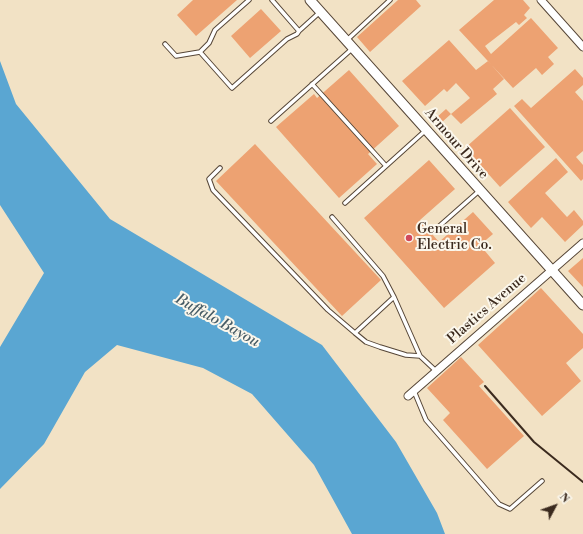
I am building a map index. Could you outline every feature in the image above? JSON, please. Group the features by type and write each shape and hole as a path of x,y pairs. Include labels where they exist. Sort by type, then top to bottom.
{"street":[{"name":"Armour Drive","path":"310,0 479,191 583,305"},
{"path":"541,0 583,47"},
{"name":"Plastics Avenue","path":"408,396 583,243"}],"lane":[{"path":"165,44 176,56 200,52 209,43 216,30 249,0"},
{"path":"272,0 299,31"},
{"path":"346,41 390,0"},
{"path":"200,52 232,88 287,39 297,34 320,12"},
{"path":"271,121 352,48"},
{"path":"312,84 386,166"},
{"path":"345,203 426,130"},
{"path":"220,168 209,179 213,190 328,310 366,342 406,355 420,356"},
{"path":"436,229 479,191"},
{"path":"332,217 383,276 420,356 436,371"},
{"path":"355,333 394,297"},
{"path":"414,390 426,420 499,504 510,509 542,481"}],"water":[{"name":"Buffalo Bayou","path":"0,61 16,104 110,219 322,345 396,442 437,513 445,534 352,534 314,465 252,394 203,368 117,345 85,372 44,444 0,489 0,347 44,273 0,205"}],"building":[{"path":"193,0 237,0 196,36 177,15"},
{"path":"398,0 416,0 421,6 370,52 357,37"},
{"path":"494,0 523,0 530,8 524,15 527,18 519,25 516,22 485,46 491,54 531,18 558,48 548,57 554,64 542,75 536,68 513,88 459,30"},
{"path":"261,9 281,31 250,58 231,36"},
{"path":"449,40 476,70 488,61 504,79 493,89 497,94 461,124 451,114 470,98 456,83 447,92 444,89 425,106 402,81"},
{"path":"575,69 583,78 583,85 575,92 583,101 583,151 576,157 583,165 583,179 581,181 514,106 522,99 531,108"},
{"path":"349,70 399,126 368,154 377,164 339,198 276,127 314,94 317,98"},
{"path":"510,108 545,147 500,187 465,148"},
{"path":"446,109 451,114 441,123 436,118"},
{"path":"255,144 381,280 342,316 216,181"},
{"path":"556,158 568,172 545,193 567,217 574,210 583,221 583,225 565,242 542,217 531,228 508,202"},
{"name":"General Electric Co.","path":"429,160 455,189 420,220 439,242 473,212 493,234 480,245 495,263 444,308 364,218"},
{"path":"583,258 583,287 568,271"},
{"path":"541,288 583,334 583,348 566,363 581,381 542,416 478,345"},
{"path":"461,357 484,382 479,386 524,436 487,469 443,420 450,413 427,388"}],"railway":[{"path":"485,386 534,442 583,482"}],"place":[{"name":"General Electric Co.","path":"409,238"}]}
